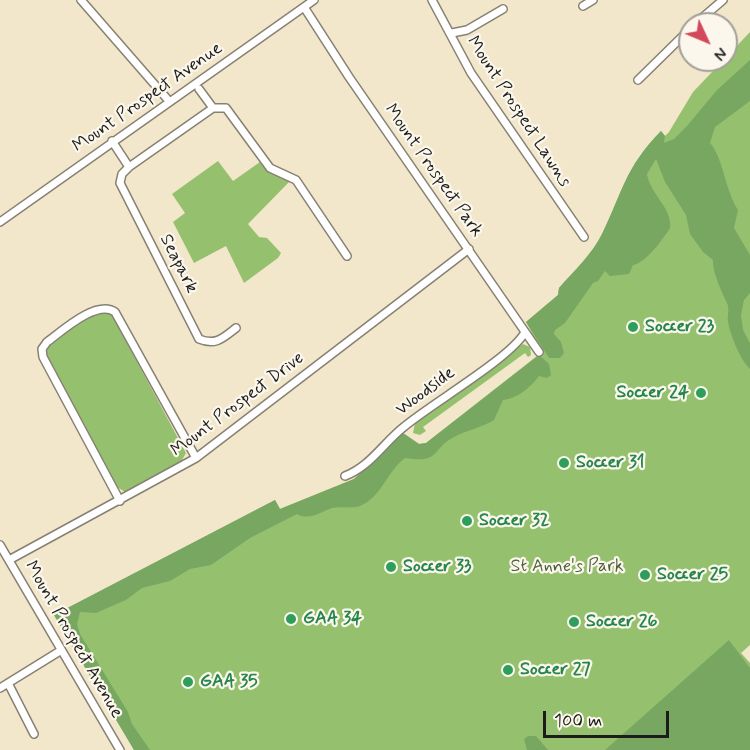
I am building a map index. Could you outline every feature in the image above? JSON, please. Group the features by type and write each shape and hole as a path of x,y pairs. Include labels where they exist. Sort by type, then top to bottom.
{"street":[{"path":"81,0 169,101"},
{"name":"Mount Prospect Avenue","path":"0,222 314,0"},
{"name":"Mount Prospect Lawns","path":"432,0 452,33 471,73 584,237"},
{"path":"583,6 593,0"},
{"path":"710,12 723,0"},
{"name":"Mount Prospect Park","path":"304,7 349,77 539,352"},
{"path":"452,33 467,30 490,14 502,9"},
{"path":"638,80 678,41"},
{"path":"199,89 213,108"},
{"path":"112,141 129,167 213,108 226,108 270,168 296,180 347,255"},
{"name":"Seapark","path":"129,167 122,174 120,183 199,339 219,342 236,328"},
{"name":"Mount Prospect Drive","path":"9,560 196,458 469,249"},
{"path":"120,501 43,357 42,349 47,342 95,309 110,309 115,312 196,458"},
{"name":"Woodside","path":"345,476 363,468 404,426 507,351 525,332"},
{"name":"Mount Prospect Avenue","path":"0,545 120,750"},
{"path":"0,688 60,651"},
{"path":"8,683 34,734"}],"green space":[{"name":"St Anne's Park","path":"750,32 750,645 741,653 750,663 750,750 134,750 54,615 275,500 280,509 354,479 403,433 419,444 426,443 542,352 526,322 558,295 559,288 593,248 602,234 632,169 661,131 665,136 669,132 693,92 712,72 738,72 738,45"},
{"path":"750,60 750,101 715,127 710,143 718,157 738,210 734,228 750,255 750,293 744,300 741,315 743,330 750,343 750,369 739,354 731,334 728,305 716,276 713,260 703,252 690,234 686,215 665,182 656,159 647,174 652,188 668,214 670,228 659,244 643,260 633,265 629,274 610,276 605,271 598,281 593,283 565,323 555,330 554,334 561,342 564,353 560,358 549,358 526,322 558,295 559,288 593,248 602,234 626,180 649,144 661,131 665,136 664,143 674,139 717,90"},
{"path":"218,161 233,181 260,162 269,171 290,181 248,224 259,237 267,238 281,253 278,258 244,283 226,246 194,263 173,222 185,213 172,194"},
{"path":"96,311 109,311 112,315 186,453 181,462 125,492 117,487 46,354 49,345"},
{"path":"523,344 530,347 531,355 528,357 525,353 423,427 426,431 420,435 413,433 415,423"},
{"path":"539,355 549,364 551,375 547,378 539,376 523,392 503,400 494,420 454,437 430,457 405,458 368,502 357,507 332,508 306,517 297,514 250,538 211,565 190,569 170,581 142,588 126,600 96,613 80,612 77,624 80,634 128,712 132,724 150,750 134,750 54,615 275,500 280,509 354,479 403,433 419,444 426,443"},
{"path":"729,640 750,668 750,750 605,750"},
{"path":"528,736 536,736 548,750 527,750 524,739"}],"place":[{"name":"Soccer 23","path":"633,327"},
{"name":"Soccer 24","path":"701,393"},
{"name":"Soccer 31","path":"564,463"},
{"name":"Soccer 32","path":"467,521"},
{"name":"Soccer 33","path":"391,567"},
{"name":"Soccer 25","path":"645,575"},
{"name":"GAA 34","path":"291,619"},
{"name":"Soccer 26","path":"574,622"},
{"name":"Soccer 27","path":"508,670"},
{"name":"GAA 35","path":"188,682"}]}
